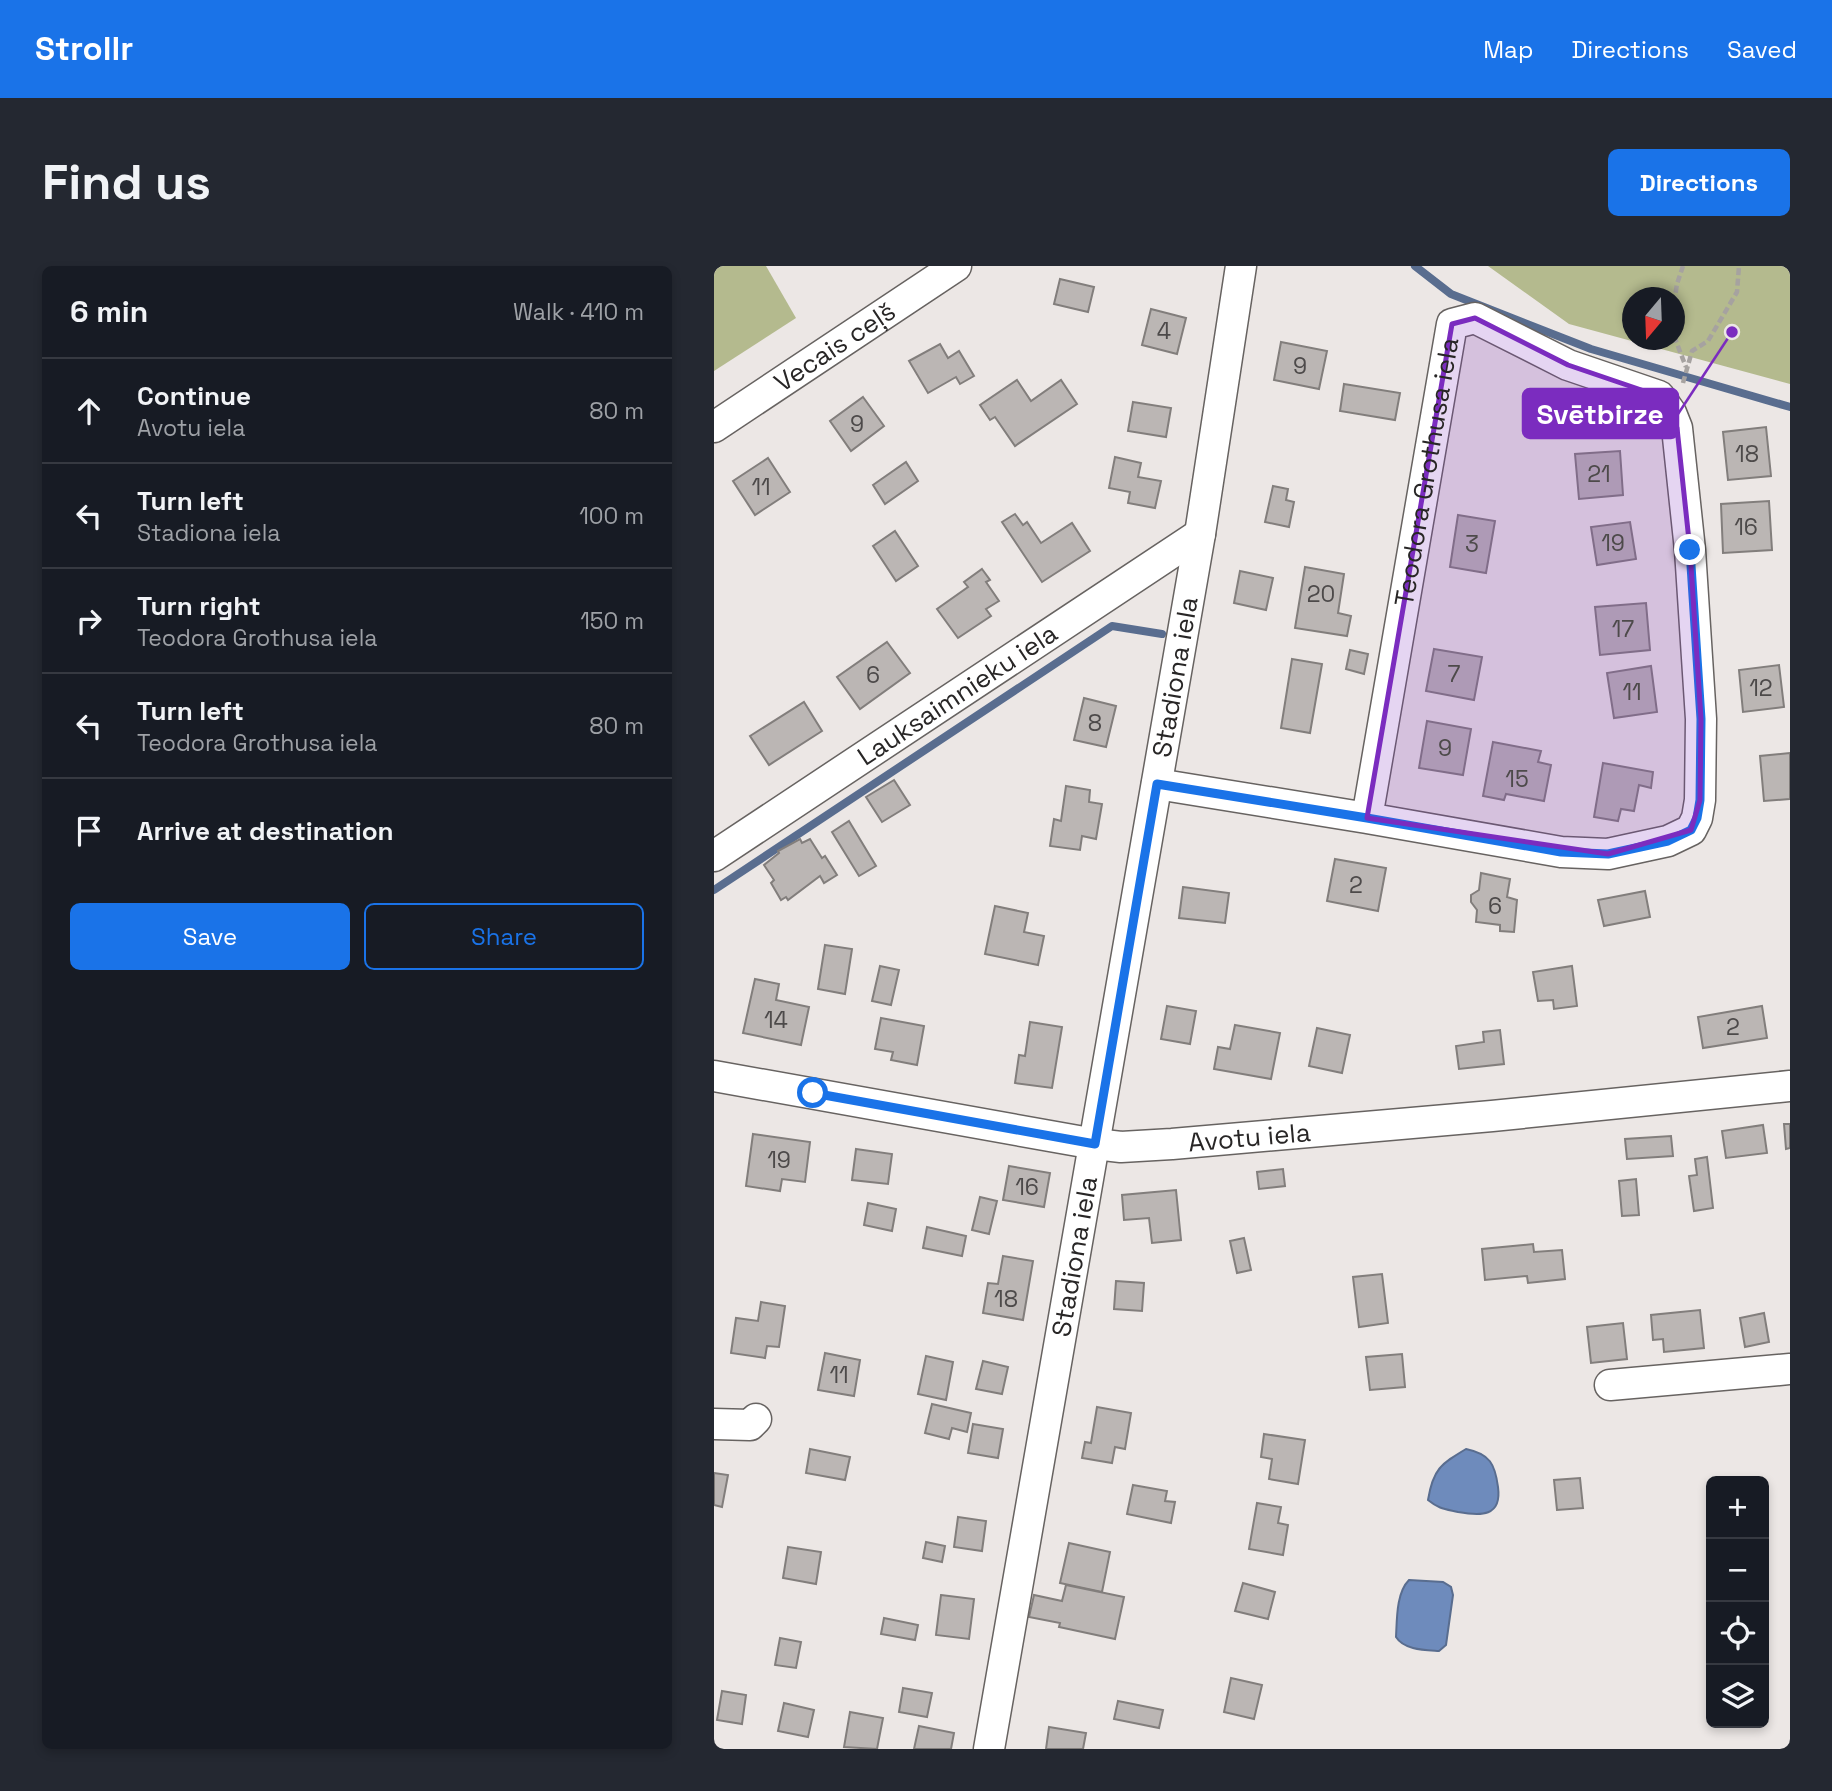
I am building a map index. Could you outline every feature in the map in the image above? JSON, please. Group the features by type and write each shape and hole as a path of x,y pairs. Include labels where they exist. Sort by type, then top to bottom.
{"street":[{"name":"Vecais ceļš","path":"714,427 956,266"},
{"name":"Stadiona iela","path":"989,1749 1200,534 1241,266"},
{"name":"Teodora Grothusa iela","path":"1157,784 1561,852 1608,854 1668,841 1691,830 1697,818 1700,800 1701,719 1690,550 1677,428 1671,413 1659,396 1568,365 1475,318 1452,324 1367,818"},
{"name":"Lauksaimnieku iela","path":"714,856 1200,534"},
{"name":"Avotu iela","path":"714,1076 1121,1147 1492,1116 1790,1086"},
{"path":"1610,1385 1790,1369"},
{"path":"714,1424 750,1425 755,1419"}],"path":[{"path":"1677,287 1684,266"},
{"path":"1682,387 1692,351 1708,341 1737,292 1739,266"},
{"path":"1680,350 1686,367"}],"highlighted area":[{"path":"1475,318 1568,365 1659,396 1677,428 1690,550 1701,719 1700,800 1691,830 1608,854 1367,818 1452,324"}],"green space":[{"path":"714,266 766,266 796,318 714,371"},
{"path":"1488,266 1790,266 1790,384 1665,350 1685,350 1685,287 1622,287 1622,338 1569,324"}],"water":[{"path":"1466,1449 1486,1457 1495,1472 1497,1504 1482,1514 1458,1512 1439,1507 1428,1500 1440,1468"},
{"path":"1409,1580 1443,1582 1451,1587 1453,1595 1446,1645 1439,1651 1409,1647 1396,1637 1399,1599"}],"building":[{"path":"1060,279 1094,287 1088,312 1054,304"},
{"path":"1151,309 1186,318 1177,354 1142,345"},
{"path":"1281,342 1327,351 1319,389 1274,380"},
{"path":"940,344 948,358 959,351 974,376 960,384 956,377 928,393 909,361"},
{"path":"1017,380 1031,401 1061,380 1077,404 1015,446 995,417 990,420 980,405"},
{"path":"1344,384 1400,393 1395,420 1340,411"},
{"path":"863,397 884,426 851,451 830,421"},
{"path":"1133,402 1171,408 1166,437 1128,431"},
{"path":"1766,427 1771,476 1728,480 1723,432"},
{"path":"1620,451 1623,495 1579,499 1575,454"},
{"path":"1115,457 1141,463 1138,477 1161,481 1155,508 1128,503 1130,492 1109,488"},
{"path":"768,458 790,492 755,515 733,481"},
{"path":"906,462 918,481 885,504 873,485"},
{"path":"1273,486 1288,489 1286,500 1294,502 1289,527 1265,522"},
{"path":"1769,501 1772,550 1723,553 1721,504"},
{"path":"1015,514 1023,525 1027,522 1041,543 1072,523 1090,551 1042,582 1002,522"},
{"path":"1458,515 1495,521 1486,573 1450,567"},
{"path":"1630,522 1636,559 1597,565 1591,527"},
{"path":"895,531 918,566 896,581 873,546"},
{"path":"1305,567 1344,574 1338,613 1351,616 1347,636 1295,628"},
{"path":"982,569 990,580 986,582 999,601 986,609 991,616 958,638 937,609 968,587 964,582"},
{"path":"1240,571 1273,578 1266,610 1234,603"},
{"path":"1646,603 1650,650 1600,655 1595,607"},
{"path":"887,642 910,673 860,709 837,677"},
{"path":"1434,649 1482,657 1474,700 1426,691"},
{"path":"1350,650 1368,654 1364,674 1346,669"},
{"path":"1292,659 1322,664 1310,733 1281,728"},
{"path":"1779,665 1784,707 1743,712 1739,670"},
{"path":"1651,666 1657,712 1614,718 1607,673"},
{"path":"1084,698 1116,706 1106,747 1074,740"},
{"path":"804,702 822,731 769,765 750,736"},
{"path":"1427,721 1471,729 1463,775 1419,768"},
{"path":"1493,742 1541,751 1538,762 1551,765 1544,801 1506,794 1504,800 1483,796"},
{"path":"1790,753 1790,799 1764,801 1760,756"},
{"path":"1603,763 1653,772 1651,788 1639,785 1634,811 1621,809 1618,821 1594,817"},
{"path":"894,780 910,805 882,822 866,797"},
{"path":"1066,786 1090,790 1089,802 1102,804 1096,839 1082,836 1080,850 1050,846 1054,819 1061,821"},
{"path":"849,821 876,866 859,876 832,832"},
{"path":"800,839 802,843 810,839 837,875 824,883 820,876 788,900 786,897 781,900 771,883 774,880 764,865 779,853 778,851"},
{"path":"1335,859 1386,868 1378,911 1327,901"},
{"path":"1481,873 1510,879 1507,897 1517,900 1514,932 1500,931 1500,925 1476,922 1477,910 1471,902 1471,895 1479,890"},
{"path":"1183,887 1229,893 1225,923 1179,918"},
{"path":"1645,891 1650,917 1604,926 1598,900"},
{"path":"995,906 1028,913 1024,932 1044,936 1038,965 985,954"},
{"path":"825,945 852,949 845,994 818,989"},
{"path":"880,966 899,970 891,1005 872,1001"},
{"path":"1572,966 1577,1006 1554,1009 1553,1000 1538,1001 1533,972"},
{"path":"755,979 779,984 776,1000 809,1007 801,1045 743,1033"},
{"path":"1167,1006 1196,1011 1190,1044 1161,1039"},
{"path":"1762,1006 1767,1038 1703,1048 1698,1017"},
{"path":"881,1018 924,1026 917,1065 891,1060 893,1052 875,1049"},
{"path":"1030,1022 1062,1027 1052,1088 1015,1083 1019,1055 1025,1056"},
{"path":"1235,1025 1280,1033 1271,1079 1214,1069 1218,1047 1230,1049"},
{"path":"1317,1028 1350,1035 1342,1073 1309,1066"},
{"path":"1500,1030 1504,1064 1459,1069 1456,1046 1484,1042 1483,1032"},
{"path":"1784,1124 1790,1124 1790,1148 1786,1149"},
{"path":"1763,1125 1767,1153 1726,1158 1722,1131"},
{"path":"753,1134 810,1142 805,1182 782,1179 780,1191 746,1186"},
{"path":"1671,1136 1673,1156 1627,1159 1625,1139"},
{"path":"856,1149 892,1154 888,1184 852,1180"},
{"path":"1707,1157 1713,1208 1694,1211 1689,1176 1697,1175 1695,1159"},
{"path":"1009,1166 1050,1173 1044,1207 1003,1200"},
{"path":"1283,1169 1285,1186 1259,1189 1257,1172"},
{"path":"1636,1179 1639,1215 1622,1216 1619,1181"},
{"path":"1176,1190 1181,1240 1152,1243 1149,1218 1124,1220 1122,1195"},
{"path":"980,1197 997,1201 989,1234 972,1230"},
{"path":"868,1203 896,1209 892,1231 864,1225"},
{"path":"927,1227 966,1236 962,1256 923,1248"},
{"path":"1244,1238 1251,1270 1237,1273 1230,1241"},
{"path":"1533,1244 1534,1252 1562,1250 1565,1279 1528,1283 1527,1276 1485,1280 1482,1249"},
{"path":"1003,1256 1033,1261 1023,1320 983,1313 988,1283 998,1284"},
{"path":"1382,1274 1388,1323 1359,1327 1353,1277"},
{"path":"1116,1281 1144,1283 1142,1311 1114,1309"},
{"path":"761,1302 785,1306 779,1347 767,1346 765,1358 731,1353 736,1318 758,1321"},
{"path":"1700,1310 1704,1348 1664,1352 1663,1339 1653,1340 1651,1315"},
{"path":"1764,1313 1769,1342 1745,1347 1740,1318"},
{"path":"1623,1323 1627,1359 1591,1363 1587,1327"},
{"path":"825,1353 860,1360 854,1396 818,1390"},
{"path":"1402,1354 1405,1387 1370,1390 1366,1357"},
{"path":"926,1356 953,1362 946,1400 918,1394"},
{"path":"983,1361 1008,1367 1002,1394 976,1389"},
{"path":"932,1404 971,1413 967,1432 952,1428 949,1439 925,1433"},
{"path":"1097,1407 1131,1413 1125,1449 1115,1447 1112,1463 1082,1458 1085,1442 1091,1443"},
{"path":"973,1424 1003,1429 998,1458 968,1453"},
{"path":"1264,1434 1305,1440 1298,1484 1269,1479 1272,1459 1261,1457"},
{"path":"810,1449 850,1457 845,1480 806,1473"},
{"path":"714,1473 728,1475 722,1507 714,1505"},
{"path":"1580,1478 1583,1508 1557,1510 1554,1480"},
{"path":"1133,1485 1167,1491 1165,1501 1175,1502 1171,1523 1127,1514"},
{"path":"1257,1503 1281,1507 1278,1523 1288,1525 1283,1555 1249,1549"},
{"path":"958,1517 986,1521 982,1551 954,1547"},
{"path":"926,1542 945,1546 942,1562 923,1558"},
{"path":"1069,1543 1110,1552 1102,1592 1060,1583"},
{"path":"788,1547 821,1552 816,1584 783,1578"},
{"path":"1243,1583 1275,1592 1268,1619 1235,1611"},
{"path":"1066,1585 1124,1597 1115,1639 1059,1627 1060,1623 1029,1617 1034,1595 1062,1601"},
{"path":"941,1595 974,1599 969,1639 936,1635"},
{"path":"884,1618 918,1625 915,1640 881,1634"},
{"path":"780,1638 801,1642 796,1668 775,1665"},
{"path":"1231,1678 1262,1685 1254,1719 1224,1712"},
{"path":"903,1688 932,1693 927,1717 899,1712"},
{"path":"722,1691 746,1695 742,1724 717,1720"},
{"path":"1118,1701 1163,1710 1159,1728 1114,1719"},
{"path":"784,1703 814,1710 808,1737 778,1731"},
{"path":"850,1712 883,1718 877,1749 844,1747"},
{"path":"919,1726 954,1733 951,1749 914,1749"},
{"path":"1049,1727 1086,1733 1083,1749 1046,1749"}],"waterway":[{"path":"1415,266 1451,294 1591,349 1790,407"},
{"path":"714,890 1112,626 1162,634"}],"place":[{"name":"Svētbirze","path":"1732,332"}],"route":[{"path":"813,1093 1095,1144 1157,784 1561,852 1608,854 1668,841 1691,830 1697,818 1700,800 1701,719 1690,550"}]}
